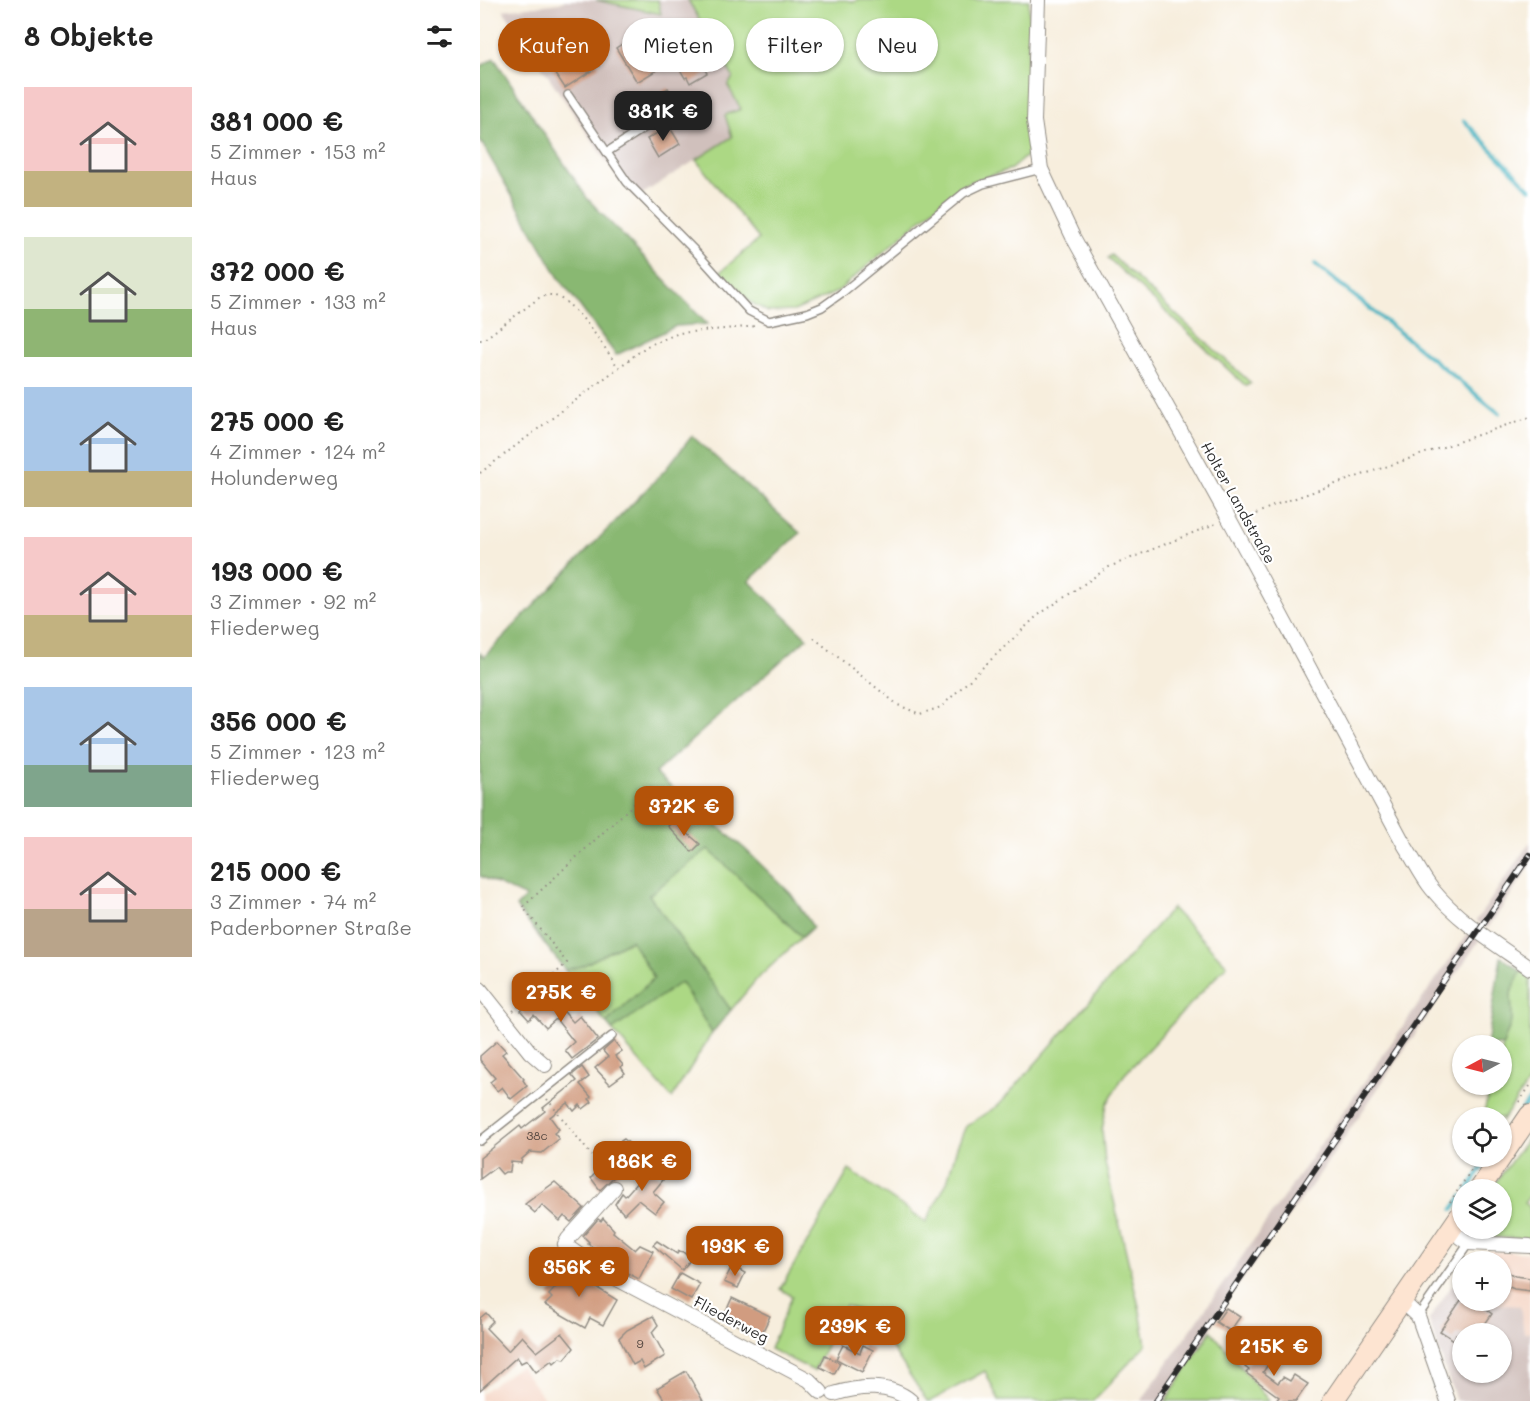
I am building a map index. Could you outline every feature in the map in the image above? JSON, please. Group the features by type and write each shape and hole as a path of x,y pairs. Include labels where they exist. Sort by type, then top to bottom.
{"main road":[{"path":"1486,1179 1530,1115"},
{"path":"1334,1401 1451,1230"}],"street":[{"name":"Holter Landstraße","path":"1038,0 1034,121 1041,169 1073,237 1431,888 1477,931 1530,968"},
{"path":"480,989 530,1052 545,1065"},
{"name":"Fliederweg","path":"614,1188 568,1239 565,1244 569,1248 602,1271 809,1380 824,1398"},
{"path":"1451,1230 1469,1243 1530,1246"},
{"path":"1402,1301 1418,1316 1448,1401"},
{"path":"824,1398 849,1389 872,1387 891,1390 911,1401"}],"lane":[{"path":"568,94 627,182 695,251 749,311 769,321 807,313 822,307 964,193 983,184 1041,169"},
{"path":"607,152 658,118"},
{"path":"480,1141 612,1036"},
{"path":"1418,1316 1469,1243"}],"path":[{"path":"480,340 539,298 549,295 560,299 581,316 618,367"},
{"path":"480,473 647,346 679,333 755,327 769,321"},
{"path":"814,638 898,705 920,714 941,707 1037,616 1109,567 1530,417"},
{"path":"503,1019 567,963 523,907 653,786"},
{"path":"542,1092 592,1156"}],"shaded area":[{"path":"565,0 596,0 660,13 658,0 688,0 699,18 622,18 622,72 730,72 733,77 728,86 741,110 732,137 636,198 619,180 545,72 610,72 610,18 508,18 503,10 560,3"},
{"path":"1530,842 1530,867 1488,928 1476,921"},
{"path":"1469,932 1480,939 1312,1185 1225,1303 1211,1331 1166,1401 1141,1401"},
{"path":"1512,1252 1530,1253 1530,1332 1524,1333 1512,1323 1490,1311 1512,1311"},
{"path":"1452,1285 1452,1311 1512,1311 1512,1305 1520,1306 1524,1333 1530,1332 1530,1401 1456,1401 1429,1320"},
{"path":"520,1366 546,1401 480,1401 480,1394"}],"green space":[{"path":"596,0 658,0 661,14"},
{"path":"688,0 846,0 855,2 856,0 1029,0 1027,107 1031,152 1011,169 968,183 946,198 837,292 794,311 768,312 750,302 720,272 759,239 696,160 732,137 725,115 741,109 728,86 733,77 730,72 734,72 734,18 699,18"},
{"path":"494,58 498,64 498,72 503,72 587,198 707,324 676,326 616,355 559,278 480,140 480,67"},
{"path":"1111,255 1251,383 1246,386 1108,258"},
{"path":"692,436 800,533 749,581 807,638 655,773 745,849 791,894 813,927 802,937 708,849 649,895 731,1010 712,1033 681,982 612,1030 606,1023 654,978 631,940 582,966 565,970 516,907 526,897 480,876 480,653 484,657 665,470"},
{"path":"708,848 802,937 756,980 731,1010 648,894"},
{"path":"1172,908 1227,965 1124,1075 1107,1104 1102,1130 1105,1163 1146,1345 1093,1401 999,1401 985,1371 931,1401 927,1401 869,1313 845,1306 814,1371 770,1349 792,1296 780,1289 849,1170 926,1222 947,1182 966,1126 999,1105"},
{"path":"631,940 654,978 606,1023 565,970 582,966"},
{"path":"1501,957 1521,971 1511,993 1512,1019 1506,1035 1489,1035"},
{"path":"1521,971 1530,977 1530,1080 1512,1107 1485,1107 1488,1095 1512,1095 1512,1035 1506,1035 1512,1019 1511,993"},
{"path":"681,982 712,1033 672,1098 612,1030"},
{"path":"1530,1135 1530,1196 1524,1203 1530,1207 1530,1239 1512,1238 1512,1179 1498,1179 1507,1167 1512,1167 1512,1160"},
{"path":"1211,1331 1269,1401 1166,1401"}],"building":[{"path":"622,44 622,58 616,48"},
{"path":"554,72 590,72 565,88"},
{"path":"631,72 654,72 637,82"},
{"path":"682,72 707,73 690,83 687,77 685,78"},
{"path":"668,88 682,112 666,121 659,109 647,116 642,107 654,101 652,98"},
{"path":"669,126 680,144 658,158 647,139"},
{"path":"673,821 700,844 692,852 668,826"},
{"path":"527,993 540,1007 551,997 573,1022 580,1016 598,1039 572,1059 565,1050 574,1042 556,1019 546,1028 534,1015 529,1020 521,1011 526,1006 520,999"},
{"path":"497,1041 506,1051 502,1054 524,1079 527,1086 511,1099 502,1087 497,1091 490,1082 495,1078 480,1060 480,1056"},
{"path":"614,1041 622,1051 615,1056 623,1065 621,1067 625,1073 610,1084 595,1068 608,1057 603,1051"},
{"path":"582,1067 589,1077 580,1084 591,1097 589,1099 592,1102 583,1109 580,1105 574,1111 568,1103 550,1117 559,1129 554,1133 559,1139 542,1153 530,1152 521,1163 511,1162 510,1172 502,1174 496,1167 480,1179 480,1158 520,1126 522,1129 545,1111 543,1108 577,1081 572,1075"},
{"path":"624,1139 638,1151 637,1155 600,1190 591,1178 602,1166 598,1162"},
{"path":"643,1163 663,1180 653,1192 664,1202 655,1213 638,1200 624,1214 615,1204 622,1193 625,1196 640,1179 635,1174"},
{"path":"555,1182 584,1208 571,1222 564,1216 560,1221 542,1205 535,1213 525,1204"},
{"path":"603,1218 614,1230 613,1232 635,1250 640,1245 653,1251 639,1279 617,1268 622,1259 605,1248 602,1253 588,1244 589,1242 583,1236 598,1219 601,1221"},
{"path":"657,1241 677,1254 679,1251 683,1252 691,1259 682,1270 653,1245"},
{"path":"560,1262 587,1276 584,1280 617,1300 603,1325 590,1318 585,1328 545,1305 552,1298 549,1295 560,1282 551,1276"},
{"path":"732,1266 745,1273 738,1288 724,1282"},
{"path":"680,1273 700,1284 691,1300 671,1289"},
{"path":"1512,1274 1530,1278 1530,1291 1512,1288"},
{"path":"732,1298 770,1316 760,1337 723,1318"},
{"path":"1226,1308 1240,1317 1230,1331 1216,1322"},
{"path":"1454,1311 1488,1311 1492,1314 1486,1323 1452,1323 1452,1339 1440,1331"},
{"path":"486,1313 493,1321 486,1328 508,1351 522,1336 537,1352 562,1333 574,1348 565,1359 560,1358 554,1363 552,1360 536,1372 527,1360 521,1363 517,1357 480,1390 480,1318"},
{"path":"653,1316 658,1325 652,1332 665,1356 644,1369 640,1361 633,1365 619,1338 627,1330"},
{"path":"1261,1344 1275,1354 1263,1372 1278,1383 1283,1377 1290,1381 1294,1375 1308,1384 1296,1401 1276,1401 1279,1397 1246,1373 1249,1370 1245,1367"},
{"path":"843,1345 860,1353 863,1345 873,1350 862,1372 836,1359"},
{"path":"825,1355 840,1363 834,1374 820,1367"},
{"path":"686,1371 703,1401 665,1401 657,1388"}],"waterway":[{"path":"1464,121 1530,189"},
{"path":"1315,264 1499,413"},
{"path":"1522,1110 1530,1099"},
{"path":"1474,1179 1483,1167"},
{"path":"1432,1376 1440,1401"}],"railway":[{"path":"1156,1401 1530,855"}]}
